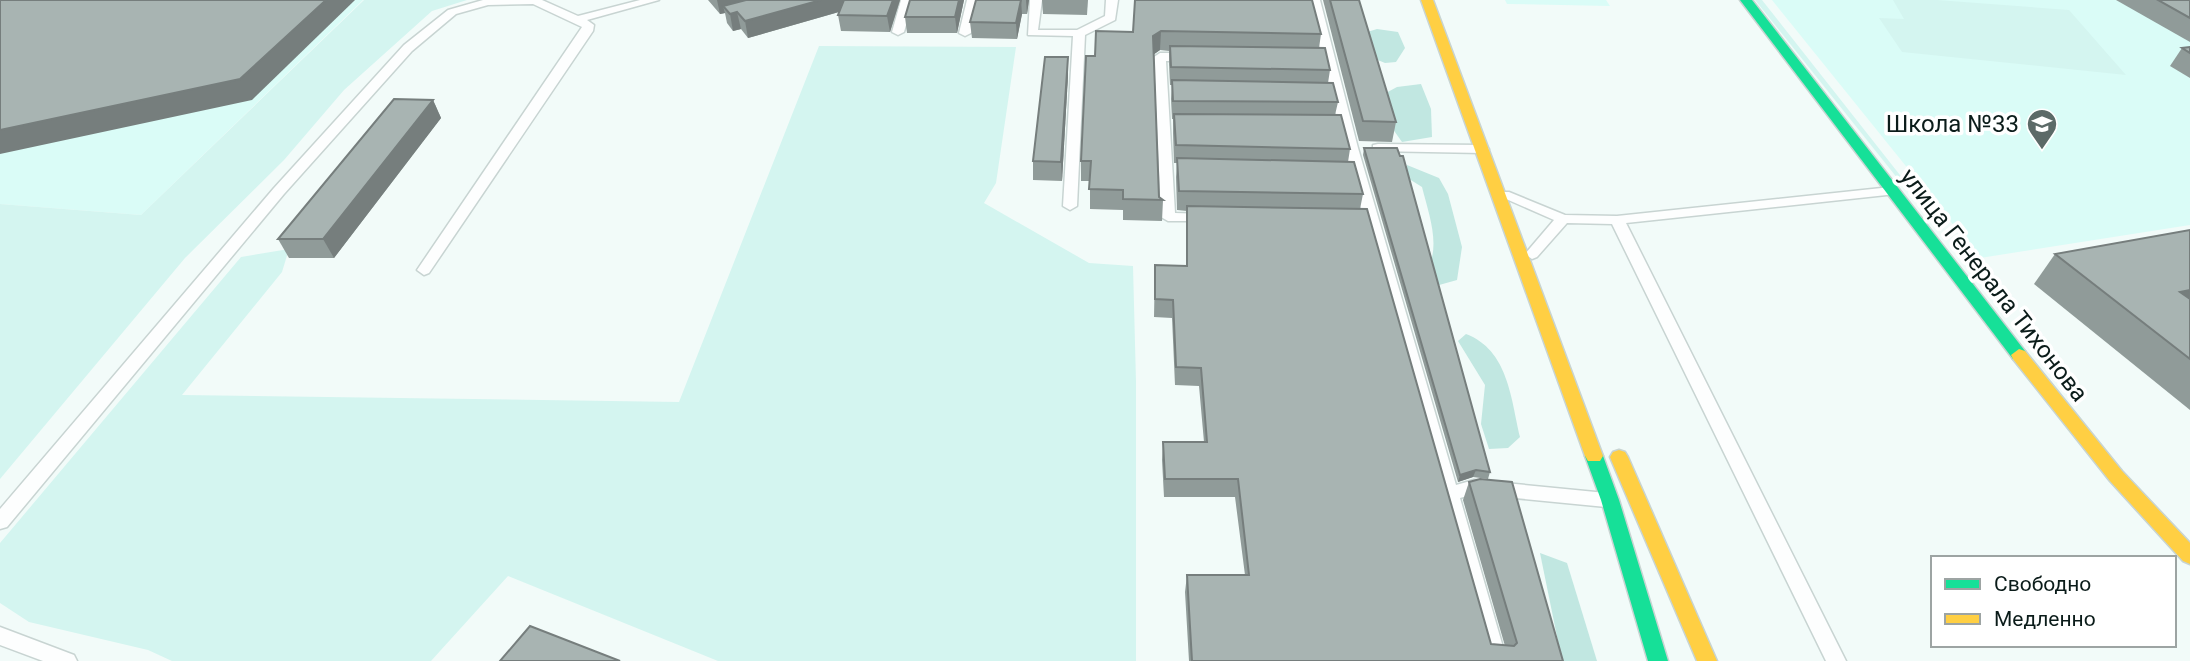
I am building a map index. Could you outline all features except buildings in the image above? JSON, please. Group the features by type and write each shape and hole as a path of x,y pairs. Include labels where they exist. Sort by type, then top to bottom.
{"main road":[{"path":"1427,0 1610,500 1658,661"},
{"name":"улица Генерала Тихонова","path":"1746,0 1891,191 2151,519 2190,556"},
{"path":"1482,149 1532,254 1570,343"},
{"path":"1614,445 1707,661"}],"lane":[{"path":"576,20 653,0"},
{"path":"898,32 907,0"},
{"path":"965,33 973,0"},
{"path":"1036,0 1031,33 1079,33 1111,18 1112,0"},
{"path":"1314,0 1322,60 1339,127 1351,148 1351,174 1497,661"},
{"path":"0,522 279,191 408,48 452,12 488,2 535,1 587,25 587,31 424,270"},
{"path":"1070,206 1079,33"},
{"path":"1199,58 1160,57 1168,92 1170,126 1172,171 1168,217 1222,218"},
{"path":"1351,148 1482,149"},
{"path":"1504,195 1563,219 1617,220 1891,191"},
{"path":"1532,254 1563,219"},
{"path":"1617,220 1836,661"},
{"path":"1449,494 1475,487 1529,490 1610,500"},
{"path":"0,636 67,661"}],"shaded area":[{"path":"51,0 363,0 141,215 0,204 0,9"},
{"path":"364,0 467,0 432,11 344,90 284,160 185,258 0,479 0,204 141,215"},
{"path":"1505,0 1606,0 1610,6 1507,4"},
{"path":"1755,0 1762,0 1907,184 1902,184"},
{"name":"Школа №33","path":"1772,0 2190,0 2190,225 1980,258"},
{"path":"1893,0 1937,0 2069,10 2126,75 1902,52 1879,18 1904,19"},
{"path":"1377,29 1398,32 1405,48 1396,62 1385,63 1373,58 1364,33"},
{"path":"819,46 1016,47 996,183 984,203 1089,263 1133,266 1136,382 1136,661 718,661 508,576 431,661 172,661 148,650 29,622 0,603 0,543 241,257 289,249 282,272 182,395 679,402"},
{"path":"1421,84 1431,109 1432,137 1402,142 1390,125 1384,94 1397,87"},
{"path":"1407,165 1439,178 1448,194 1462,247 1457,280 1432,287 1427,271 1433,251 1430,219 1422,187 1406,177"},
{"path":"1466,334 1491,351 1505,377 1520,437 1508,448 1489,449 1481,424 1485,385 1458,341"},
{"path":"1540,553 1567,563 1597,661 1562,661"}],"traffic: fast":[{"path":"1746,0 2019,355"},
{"path":"1594,456 1610,500 1658,661"}],"traffic: slow":[{"path":"1427,0 1594,456"},
{"path":"2019,355 2116,476 2190,556"},
{"path":"1619,457 1707,661"}],"place":[{"name":"Школа №33","path":"2042,151"}]}
